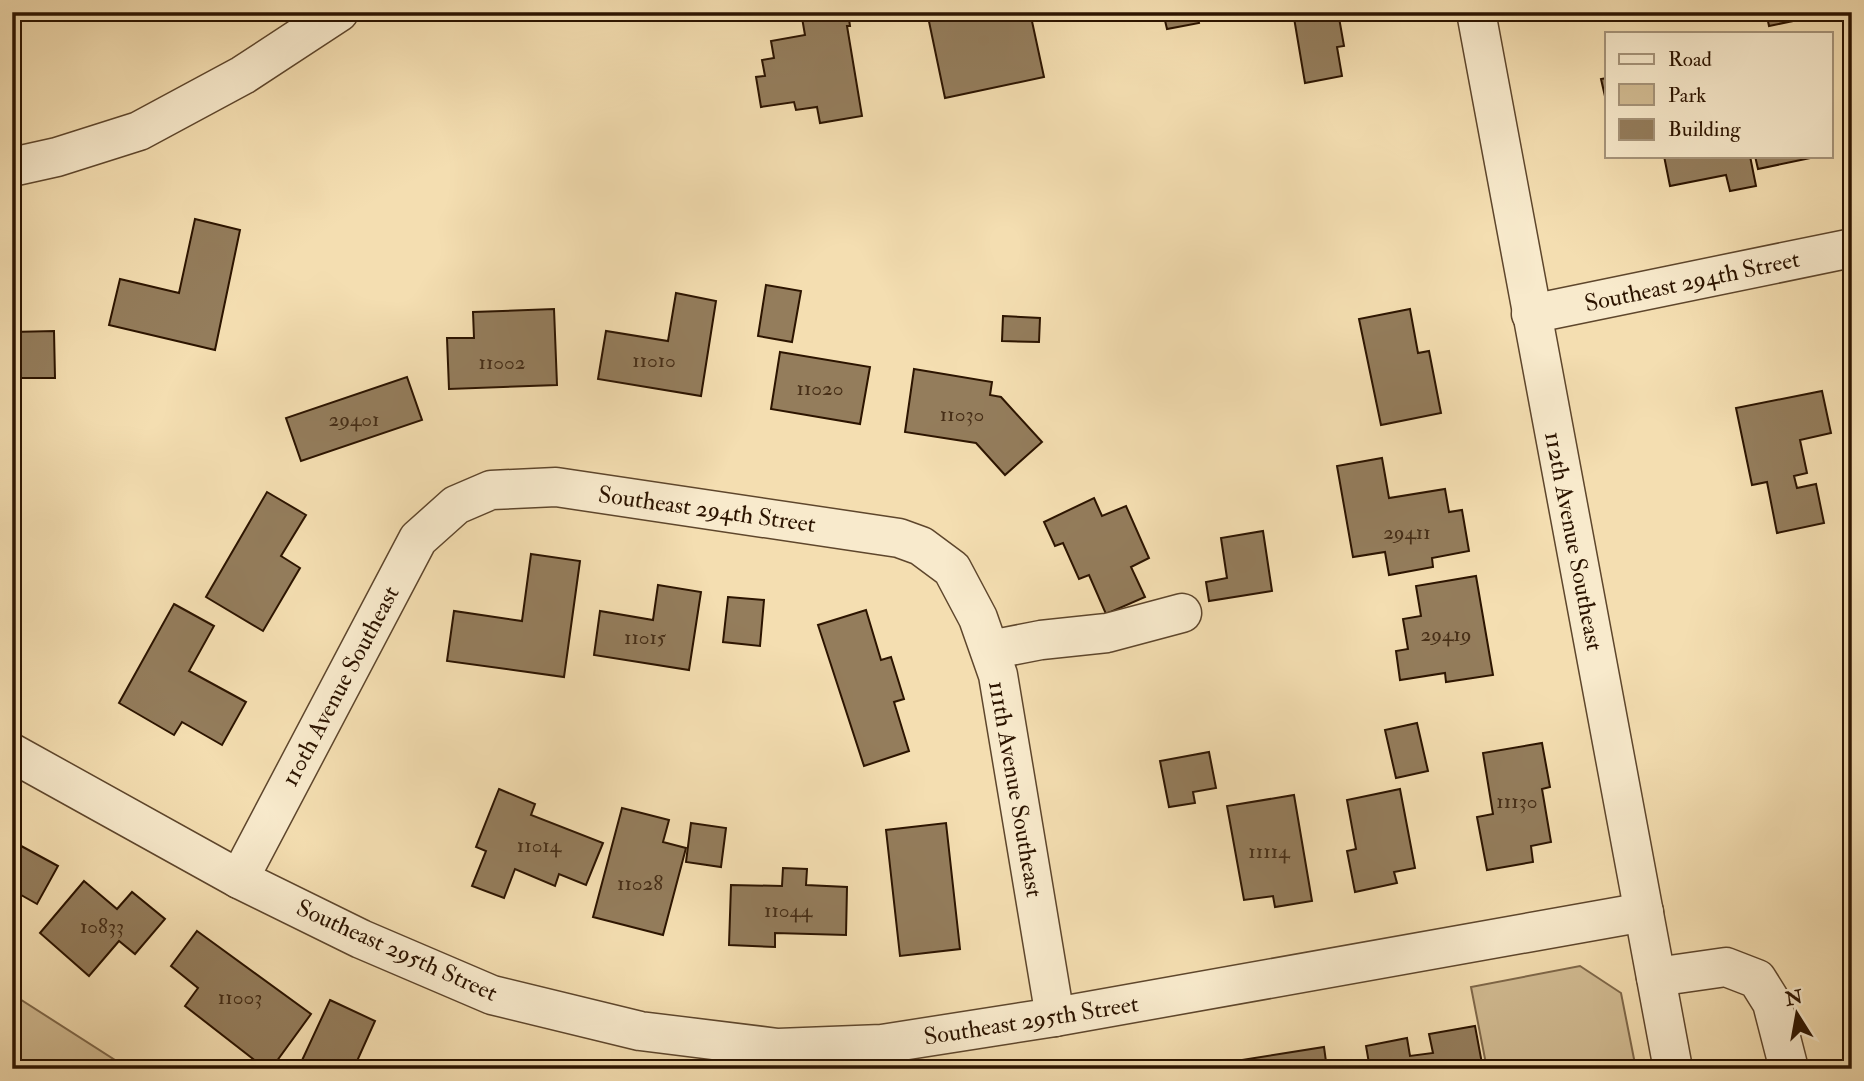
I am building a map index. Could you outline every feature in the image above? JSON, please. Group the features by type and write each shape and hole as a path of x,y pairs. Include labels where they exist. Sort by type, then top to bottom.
{"street":[{"path":"12,167 57,157 139,131 243,75 339,12"},
{"name":"112th Avenue Southeast","path":"1476,12 1673,1069"},
{"name":"Southeast 294th Street","path":"1531,314 1852,248"},
{"name":"Southeast 294th Street","path":"456,505 491,490 556,487 899,538 921,547 952,569"},
{"name":"110th Avenue Southeast","path":"239,878 418,539 456,505"},
{"name":"111th Avenue Southeast","path":"952,569 978,618 998,675 1055,1017"},
{"path":"990,650 1041,640 1107,633 1182,613"},
{"name":"Southeast 295th Street","path":"12,753 239,878 360,939 492,995 640,1031 778,1048 882,1044 1055,1017 1644,912"},
{"path":"1656,977 1726,967 1757,979 1772,1003 1789,1069"}],"green space":[{"path":"1580,966 1621,993 1636,1069 1487,1069 1471,987"},
{"path":"12,994 129,1069 12,1069"}],"building":[{"path":"801,12 848,12 850,26 847,26 862,116 820,123 817,107 796,110 794,102 761,107 756,77 765,76 762,60 774,58 771,41 805,35"},
{"path":"927,12 1030,12 1044,77 945,98"},
{"path":"1163,12 1197,12 1199,23 1167,29"},
{"path":"1293,12 1338,12 1344,46 1337,47 1342,76 1305,83"},
{"path":"1766,12 1836,12 1769,26"},
{"path":"1605,78 1605,96 1601,79"},
{"path":"1664,158 1750,158 1756,186 1730,191 1726,175 1670,186"},
{"path":"1755,158 1810,158 1758,169"},
{"path":"195,219 240,230 215,350 109,325 120,279 179,293"},
{"path":"766,285 801,291 792,342 758,336"},
{"path":"676,293 716,301 701,396 598,379 606,331 668,341"},
{"path":"554,309 557,385 449,389 447,338 474,338 473,312"},
{"path":"1410,309 1418,353 1429,351 1441,413 1381,425 1359,319"},
{"path":"1003,316 1040,318 1039,342 1002,341"},
{"path":"54,331 55,378 12,378 12,332"},
{"path":"780,352 870,367 860,424 771,409"},
{"path":"914,369 992,382 990,395 1001,397 1042,442 1005,475 976,443 905,432"},
{"path":"407,377 422,420 301,461 286,418"},
{"path":"1822,391 1831,433 1800,440 1807,473 1794,476 1797,488 1816,484 1824,523 1777,533 1767,482 1752,485 1736,408"},
{"path":"1382,458 1389,498 1445,489 1449,512 1462,510 1469,551 1432,558 1433,567 1389,575 1385,552 1353,557 1337,466"},
{"path":"267,492 306,515 281,556 300,568 263,631 206,597"},
{"path":"1094,498 1102,516 1126,506 1149,558 1131,567 1145,597 1106,614 1089,575 1079,579 1063,543 1055,546 1044,522"},
{"path":"1263,531 1272,591 1209,601 1206,582 1227,578 1221,538"},
{"path":"531,554 580,561 564,677 447,661 454,611 522,621"},
{"path":"1476,576 1493,675 1446,682 1445,673 1400,680 1396,651 1408,649 1403,619 1421,616 1416,586"},
{"path":"658,585 701,592 689,670 594,655 600,611 653,620"},
{"path":"728,597 764,600 760,646 723,642"},
{"path":"174,604 214,626 189,671 246,702 222,745 182,722 174,735 119,703"},
{"path":"866,610 881,660 891,657 904,699 894,702 909,751 864,766 818,625"},
{"path":"1417,723 1428,771 1396,778 1385,730"},
{"path":"1542,743 1550,787 1542,789 1551,842 1531,846 1533,862 1487,870 1477,817 1493,814 1483,753"},
{"path":"1209,752 1216,788 1193,792 1195,803 1169,807 1160,761"},
{"path":"499,789 535,804 531,815 603,843 586,885 559,874 555,886 515,869 504,898 472,886 486,851 476,847"},
{"path":"1400,789 1415,868 1394,872 1397,883 1355,892 1347,851 1356,849 1347,800"},
{"path":"1294,795 1312,901 1275,907 1273,896 1244,900 1227,806"},
{"path":"622,808 669,820 663,842 686,848 663,935 593,917"},
{"path":"691,823 726,828 721,867 686,862"},
{"path":"946,823 960,949 900,956 886,830"},
{"path":"12,841 58,866 37,904 14,891 12,894"},
{"path":"783,868 807,869 806,885 847,887 846,935 775,933 775,947 729,945 731,885 782,886"},
{"path":"84,881 117,909 132,892 165,919 135,954 119,941 89,976 40,933"},
{"path":"197,931 311,1014 271,1069 266,1069 185,1006 198,988 171,966"},
{"path":"330,1000 375,1021 357,1061 372,1069 298,1069"},
{"path":"1475,1026 1483,1069 1370,1069 1366,1046 1407,1038 1410,1056 1433,1053 1429,1034"},
{"path":"1324,1047 1327,1069 1211,1069 1210,1065"}]}
